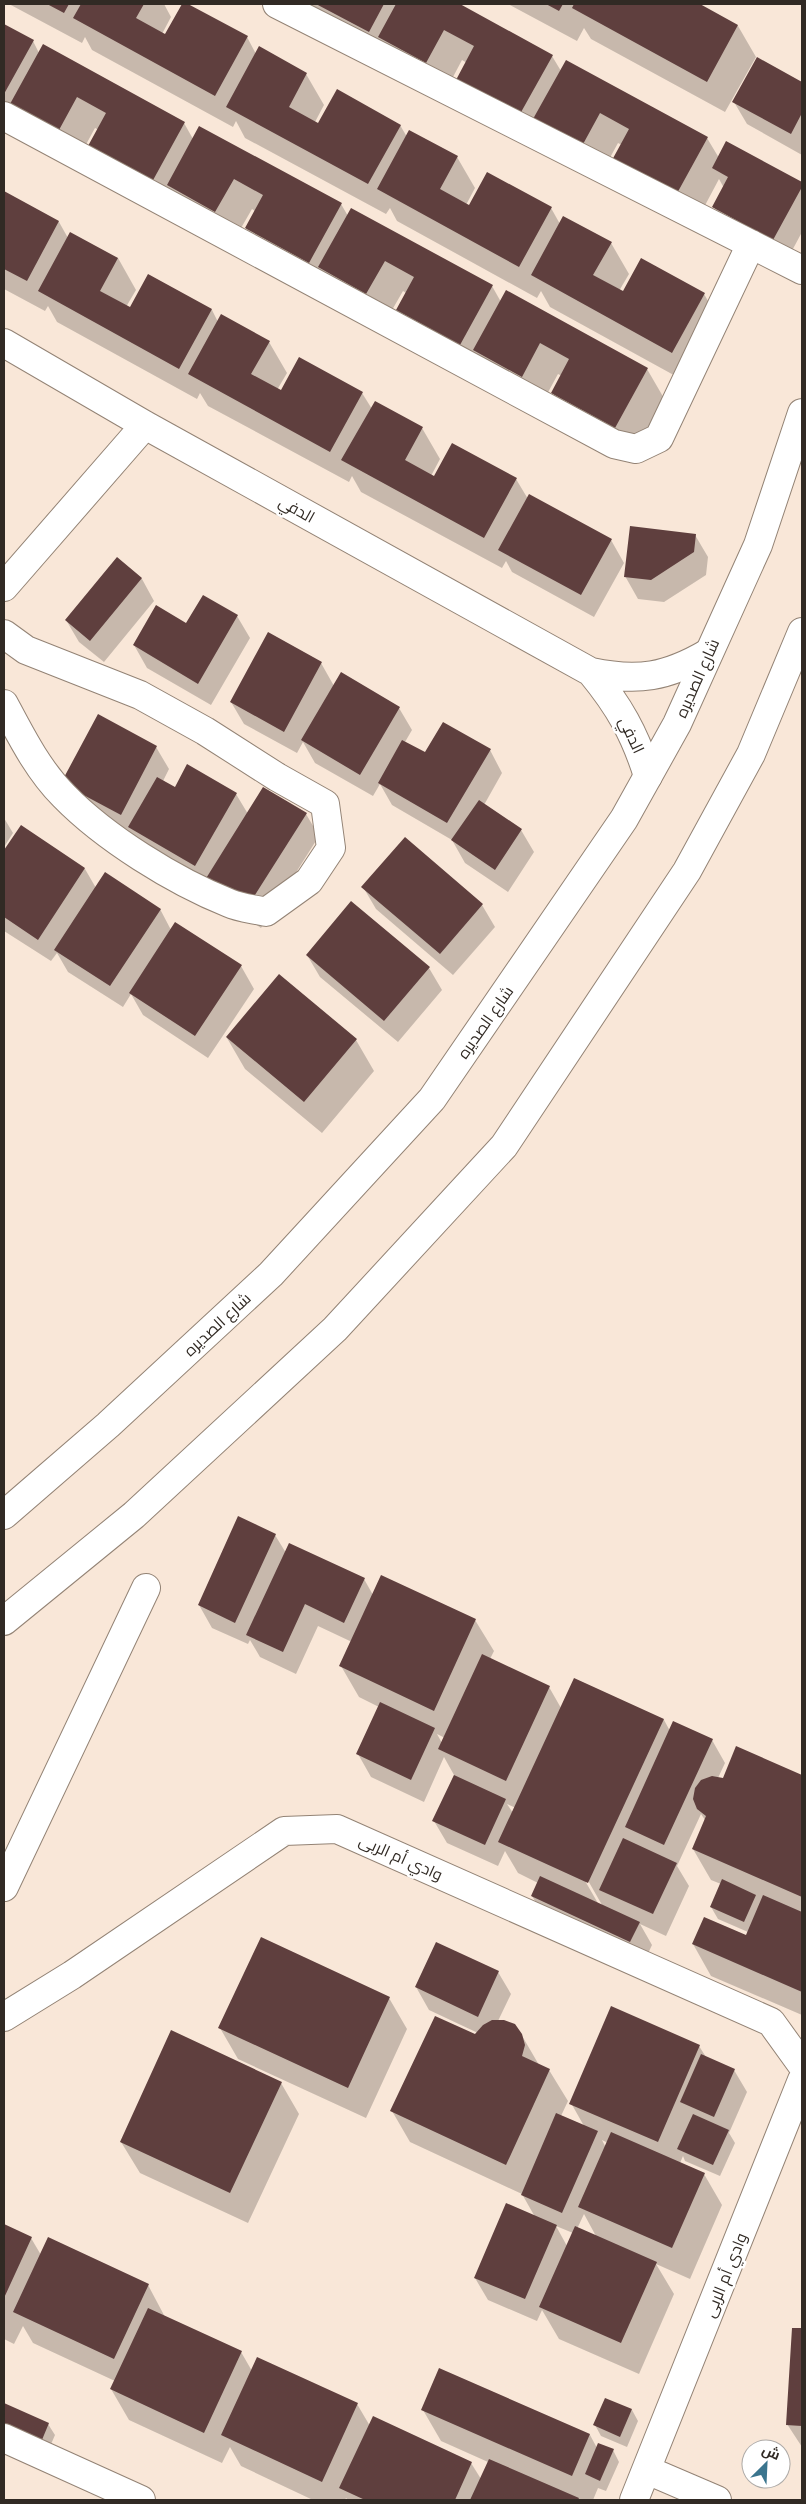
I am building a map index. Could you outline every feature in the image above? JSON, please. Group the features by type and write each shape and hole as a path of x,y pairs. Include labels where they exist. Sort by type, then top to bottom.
{"street":[{"path":"277,4 802,270"},
{"path":"4,116 614,444 636,449 659,438 751,244"},
{"name":"الدفي","path":"4,343 146,425 591,672 612,697 629,725 648,776"},
{"name":"شارع الصديره","path":"4,1515 108,1425 271,1274 432,1099 624,818 677,724 758,545 802,413"},
{"path":"4,587 146,425"},
{"path":"4,1621 134,1515 335,1329 504,1146 687,871 751,754 802,632"},
{"path":"4,634 26,650 140,695 205,731 325,804 331,848 309,881 266,912 230,904 157,867 104,829 64,796 27,748 4,704"},
{"name":"الدفي","path":"591,672 636,678 659,675 685,666 708,653"},
{"path":"4,1888 146,1588"},
{"name":"وادي أم الربى","path":"4,2017 72,1975 284,1831 337,1829 771,2022 802,2066"},
{"name":"وادي أم الربى","path":"634,2500 648,2470 802,2080"},
{"path":"4,2438 141,2500"},
{"path":"648,2470 717,2500"}],"building":[{"path":"47,4 69,4 64,13"},
{"path":"81,4 144,4 136,18 165,34 182,4 188,4 248,36 215,96 73,18"},
{"path":"316,4 384,4 369,32"},
{"path":"396,4 460,4 553,55 520,114 456,80 474,46 444,30 426,63 378,37"},
{"path":"546,4 563,4 559,11"},
{"path":"574,4 700,4 738,25 707,82 572,8"},
{"path":"4,24 34,40 4,94"},
{"path":"43,44 185,122 152,182 88,146 106,113 77,97 59,130 10,104"},
{"path":"259,46 307,73 289,107 318,123 337,89 401,125 368,184 226,107"},
{"path":"757,57 802,82 802,113 791,134 732,102"},
{"path":"566,60 708,137 675,197 611,162 629,129 600,113 582,146 533,119"},
{"path":"199,126 342,203 309,263 245,228 263,195 234,179 215,212 167,185"},
{"path":"409,130 458,156 440,189 469,205 487,172 552,207 519,267 377,189"},
{"path":"726,141 802,182 802,187 773,240 712,207 728,177 712,168"},
{"path":"4,191 59,221 27,281 4,269"},
{"path":"351,208 493,285 460,345 396,310 414,277 385,261 366,294 318,267"},
{"path":"563,216 612,242 593,275 623,291 641,258 705,293 672,353 531,275"},
{"path":"70,232 118,258 100,291 130,307 148,274 212,309 179,369 38,291"},
{"path":"506,290 648,368 615,428 551,393 569,359 540,343 522,377 473,350"},
{"path":"221,314 270,341 251,374 281,390 299,357 363,392 330,452 188,374"},
{"path":"375,401 423,427 405,460 434,476 452,443 517,478 484,538 341,460"},
{"path":"529,494 612,539 581,595 498,550"},
{"path":"630,526 696,534 694,552 651,580 624,577"},
{"path":"117,557 142,578 90,641 65,620"},
{"path":"203,595 238,615 198,684 133,645 156,605 186,623"},
{"path":"268,632 322,662 284,732 230,702"},
{"path":"341,672 400,707 360,775 301,740"},
{"path":"98,714 157,746 121,815 61,783"},
{"path":"443,722 491,749 447,823 378,783 402,740 425,752"},
{"path":"187,764 237,793 195,866 128,827 157,777 175,787"},
{"path":"263,787 307,813 248,906 205,880"},
{"path":"479,800 522,829 495,870 451,840"},
{"path":"21,825 85,868 38,940 4,917 4,850"},
{"path":"405,837 483,904 440,954 361,887"},
{"path":"105,872 161,909 110,986 54,950"},
{"path":"351,901 430,967 384,1021 306,955"},
{"path":"175,922 242,965 195,1036 129,993"},
{"path":"279,974 357,1039 304,1102 226,1037"},
{"path":"238,1516 276,1534 235,1623 198,1605"},
{"path":"289,1543 365,1578 344,1623 305,1604 283,1652 246,1635"},
{"path":"381,1575 476,1619 434,1711 339,1666"},
{"path":"482,1654 550,1686 506,1781 438,1749"},
{"path":"574,1678 664,1719 588,1883 498,1842"},
{"path":"380,1702 435,1728 411,1780 356,1754"},
{"path":"673,1721 713,1739 664,1845 625,1827"},
{"path":"736,1746 802,1775 802,1897 692,1849 706,1816 697,1809 693,1799 695,1788 701,1780 712,1776 723,1778"},
{"path":"454,1775 506,1799 485,1845 432,1821"},
{"path":"623,1838 677,1863 653,1914 599,1890"},
{"path":"540,1876 640,1922 630,1942 531,1896"},
{"path":"722,1879 756,1895 744,1922 710,1907"},
{"path":"763,1895 802,1912 802,1992 692,1944 704,1917 746,1935"},
{"path":"261,1937 390,1997 348,2088 218,2028"},
{"path":"436,1942 499,1971 478,2017 415,1987"},
{"path":"611,2006 700,2045 658,2142 569,2104"},
{"path":"435,2016 475,2034 483,2025 492,2020 504,2020 515,2024 522,2034 525,2045 522,2056 550,2069 506,2165 390,2111"},
{"path":"171,2030 282,2082 230,2193 120,2142"},
{"path":"701,2054 735,2069 714,2117 680,2102"},
{"path":"556,2113 598,2131 562,2213 521,2195"},
{"path":"693,2114 729,2130 713,2165 677,2149"},
{"path":"611,2132 705,2173 672,2248 578,2207"},
{"path":"506,2203 557,2225 525,2299 474,2278"},
{"path":"4,2224 32,2237 4,2298"},
{"path":"575,2226 657,2262 621,2343 539,2307"},
{"path":"48,2237 149,2284 114,2359 13,2312"},
{"path":"148,2308 242,2351 204,2433 110,2389"},
{"path":"792,2328 802,2328 802,2426 786,2425"},
{"path":"257,2357 358,2403 322,2482 221,2435"},
{"path":"439,2368 590,2434 572,2476 421,2410"},
{"path":"605,2398 632,2409 620,2437 593,2425"},
{"path":"4,2403 49,2423 39,2447 4,2431"},
{"path":"373,2416 472,2462 455,2500 365,2500 339,2488"},
{"path":"598,2443 614,2449 600,2481 585,2474"},
{"path":"489,2459 579,2498 578,2500 470,2500"}]}
